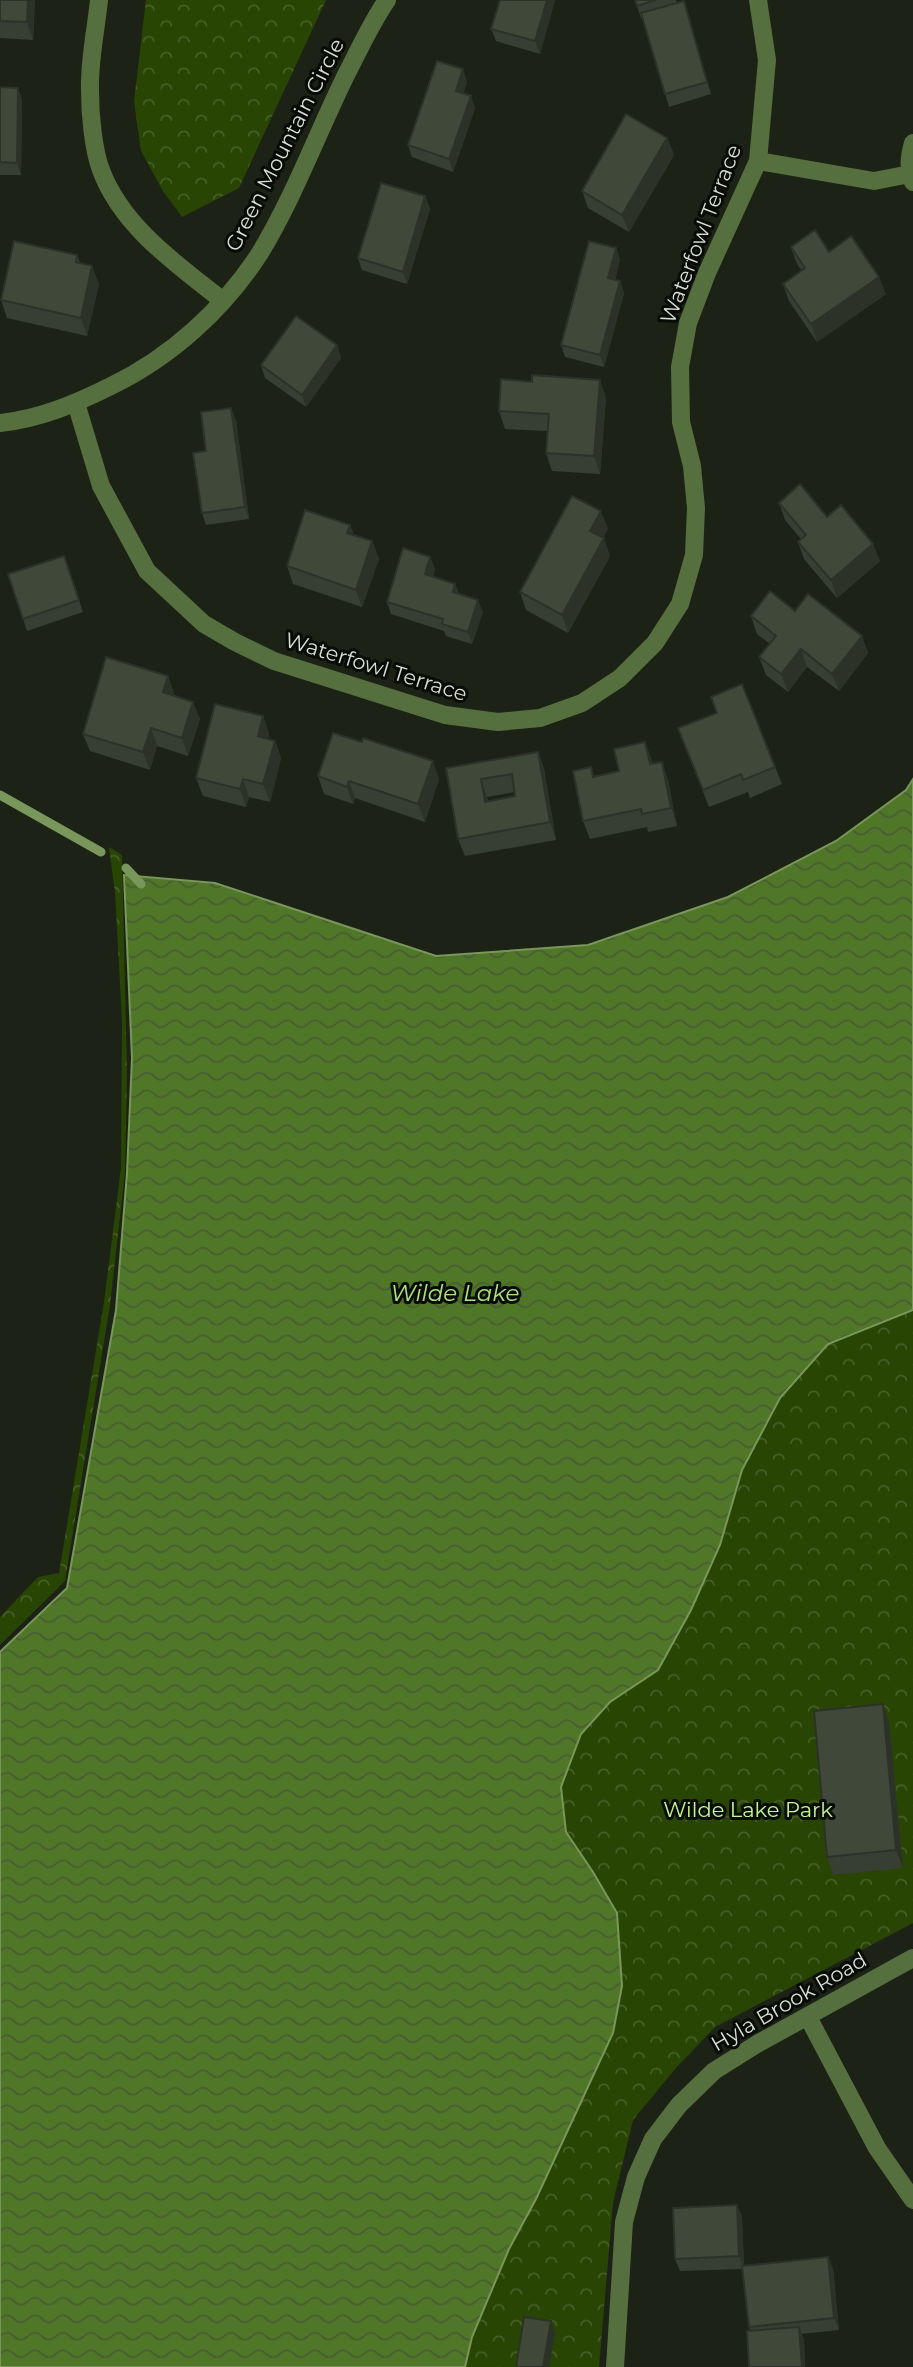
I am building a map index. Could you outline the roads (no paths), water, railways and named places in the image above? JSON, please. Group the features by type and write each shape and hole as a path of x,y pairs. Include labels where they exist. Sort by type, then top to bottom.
{"street":[{"path":"99,0 90,90 101,169 132,221 164,253 223,301"},
{"name":"Green Mountain Circle","path":"0,424 21,421 76,403 135,374 185,338 223,301 260,253 356,55 387,0"},
{"name":"Waterfowl Terrace","path":"76,403 101,486 147,571 204,624 274,661 445,715 498,722 540,718 582,703 620,678 655,643 680,604 694,555 696,508 692,466 681,422 679,386 682,356 688,323 706,272 758,161 767,60 758,0"},
{"path":"758,161 874,181 911,178 909,158 913,143"},
{"name":"Hyla Brook Road","path":"615,2367 624,2222 636,2177 653,2139 679,2105 714,2071 757,2044 913,1958"},
{"path":"808,2017 877,2148 913,2200"}],"water":[{"name":"Wilde Lake","path":"913,779 913,1310 828,1344 780,1398 742,1470 720,1545 691,1610 658,1670 610,1702 581,1734 561,1787 566,1832 617,1913 622,1986 613,2033 536,2199 509,2249 472,2337 465,2367 0,2367 0,1652 67,1588 116,1310 127,1173 132,1058 124,875 215,883 436,956 588,945 728,897 836,841 906,790"}],"waterway":[{"path":"0,795 101,852"},
{"path":"126,868 141,884"}],"park label":[{"name":"Wilde Lake Park","path":"748,1810"}]}
